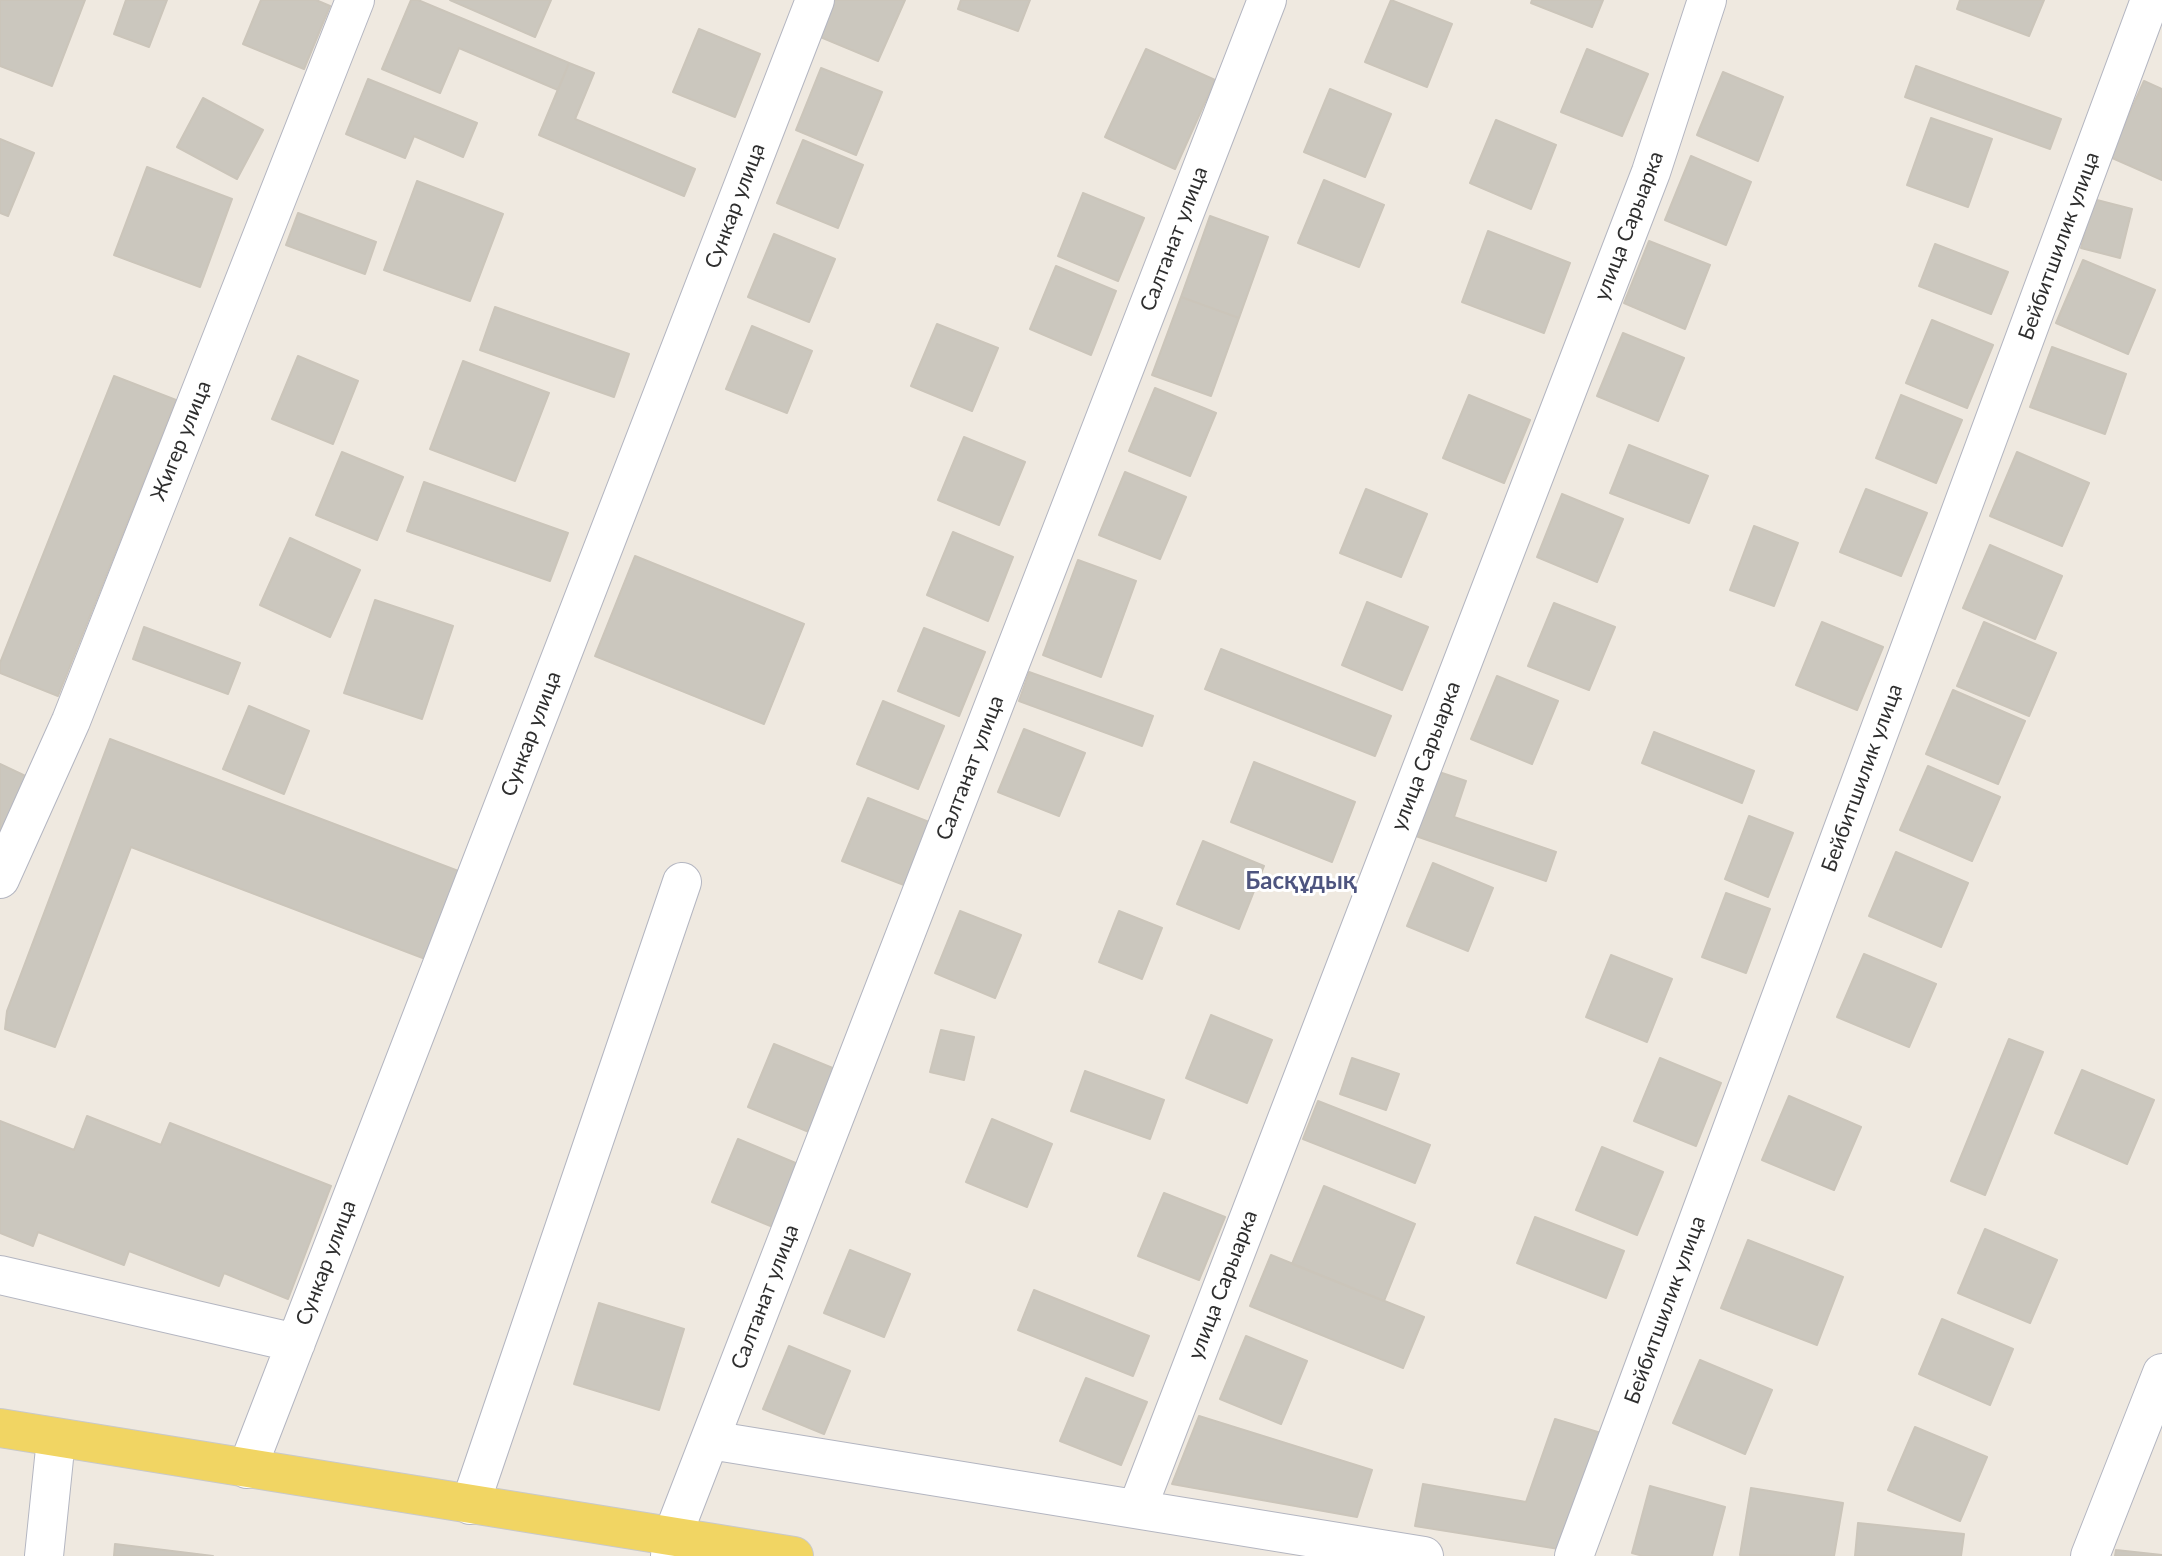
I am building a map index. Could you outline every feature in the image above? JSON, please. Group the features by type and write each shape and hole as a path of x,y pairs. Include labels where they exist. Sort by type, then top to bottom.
{"main road":[{"path":"0,1428 470,1505 671,1546 794,1556"}],"street":[{"name":"Жигер улица","path":"0,879 71,722 355,0"},
{"name":"Сункар улица","path":"247,1469 815,0"},
{"name":"Салтанат улица","path":"671,1546 1267,0"},
{"name":"улица Сарыарка","path":"1137,1509 1651,172 1707,0"},
{"name":"Бейбитшилик улица","path":"1574,1556 2150,0"},
{"path":"470,1505 682,882"},
{"path":"0,1275 296,1343"},
{"path":"2090,1556 2162,1373"},
{"path":"44,1556 56,1439"},
{"path":"710,1440 1424,1556"}],"building":[{"path":"0,0 85,0 52,86 0,66"},
{"path":"126,0 167,0 149,47 114,34"},
{"path":"261,0 316,0 330,6 304,69 243,44"},
{"path":"411,0 418,0 569,63 558,90 459,48 440,93 382,69"},
{"path":"450,0 551,0 535,37"},
{"path":"834,0 905,0 878,61 818,36"},
{"path":"961,0 1030,0 1018,31 958,9"},
{"path":"1391,0 1452,24 1427,87 1365,62"},
{"path":"1532,0 1603,0 1592,27 1531,3"},
{"path":"1960,0 2044,0 2029,36 1957,9"},
{"path":"699,29 760,54 735,117 673,92"},
{"path":"1146,49 1215,80 1175,169 1105,137"},
{"path":"1587,49 1648,74 1622,136 1561,112"},
{"path":"569,63 594,73 575,119 695,169 684,196 539,135"},
{"path":"1916,66 2061,119 2050,149 1905,97"},
{"path":"821,68 882,92 856,155 796,130"},
{"path":"1723,72 1783,97 1758,161 1697,135"},
{"path":"368,79 477,123 463,157 414,136 405,158 346,134"},
{"path":"2144,81 2162,89 2162,180 2110,157"},
{"path":"1330,89 1391,114 1365,177 1304,152"},
{"path":"203,98 263,130 237,179 177,147"},
{"path":"1931,118 1992,139 1968,207 1907,185"},
{"path":"1496,120 1556,145 1531,209 1470,183"},
{"path":"0,139 34,153 8,216 0,213"},
{"path":"803,140 863,165 838,228 777,203"},
{"path":"1691,156 1751,182 1726,245 1665,220"},
{"path":"147,167 232,199 200,287 114,255"},
{"path":"1324,180 1384,205 1359,267 1298,243"},
{"path":"417,181 503,214 470,301 384,270"},
{"path":"1083,193 1144,218 1118,281 1058,256"},
{"path":"2093,199 2132,209 2120,258 2081,248"},
{"path":"298,213 376,242 365,274 286,245"},
{"path":"1210,216 1268,237 1239,318 1181,297"},
{"path":"1488,231 1570,263 1544,333 1462,302"},
{"path":"774,234 835,259 809,322 748,297"},
{"path":"1649,241 1710,265 1685,329 1624,303"},
{"path":"1935,244 2008,272 1991,314 1919,286"},
{"path":"2083,260 2155,290 2128,354 2056,323"},
{"path":"1056,266 1116,291 1091,355 1030,329"},
{"path":"1181,297 1239,318 1211,396 1152,375"},
{"path":"495,307 629,354 614,397 480,350"},
{"path":"1932,320 1993,345 1967,408 1906,383"},
{"path":"937,324 998,348 972,411 911,386"},
{"path":"752,326 812,351 787,413 726,389"},
{"path":"1623,333 1684,358 1658,421 1597,396"},
{"path":"2052,347 2126,374 2105,434 2030,407"},
{"path":"298,356 358,381 333,444 272,419"},
{"path":"463,361 549,393 515,481 430,449"},
{"path":"114,376 176,400 58,696 0,673 0,663"},
{"path":"1155,388 1216,413 1190,476 1129,451"},
{"path":"1469,395 1530,420 1504,483 1443,458"},
{"path":"1901,395 1962,420 1936,483 1876,458"},
{"path":"964,437 1025,462 999,525 938,500"},
{"path":"1629,445 1708,476 1689,523 1610,493"},
{"path":"342,452 403,477 377,540 316,515"},
{"path":"2017,452 2089,483 2062,546 1990,516"},
{"path":"1125,472 1186,497 1160,559 1099,535"},
{"path":"424,482 568,533 550,581 407,531"},
{"path":"1366,489 1427,514 1401,577 1340,553"},
{"path":"1866,489 1927,513 1901,576 1840,552"},
{"path":"1562,494 1623,519 1597,582 1537,557"},
{"path":"1754,526 1798,543 1774,606 1730,590"},
{"path":"953,532 1013,557 988,621 927,595"},
{"path":"290,538 360,570 330,637 260,605"},
{"path":"1990,545 2062,576 2035,639 1963,608"},
{"path":"635,556 804,624 764,724 595,656"},
{"path":"1078,560 1136,581 1101,677 1043,655"},
{"path":"375,600 453,626 422,719 344,693"},
{"path":"1367,602 1428,627 1402,690 1342,665"},
{"path":"1554,603 1615,627 1589,690 1528,666"},
{"path":"1822,622 1883,647 1857,710 1796,685"},
{"path":"1984,622 2056,653 2029,716 1957,686"},
{"path":"144,627 240,663 228,694 133,659"},
{"path":"924,628 985,652 959,716 898,691"},
{"path":"1221,649 1391,716 1375,756 1205,689"},
{"path":"1029,672 1153,716 1142,746 1019,701"},
{"path":"1497,676 1558,701 1532,764 1471,739"},
{"path":"1953,690 2025,721 1998,784 1926,754"},
{"path":"883,701 944,726 918,789 857,764"},
{"path":"249,706 309,731 284,794 223,769"},
{"path":"1024,729 1085,753 1059,816 998,792"},
{"path":"1654,732 1754,771 1742,803 1642,763"},
{"path":"110,739 461,872 428,960 131,847 55,1047 5,1029 7,1011"},
{"path":"1254,762 1355,802 1332,862 1231,822"},
{"path":"0,764 36,781 0,840"},
{"path":"1928,766 2000,797 1972,861 1900,830"},
{"path":"1433,770 1466,781 1454,817 1556,852 1546,881 1410,834"},
{"path":"868,798 929,822 904,885 842,861"},
{"path":"1749,816 1793,833 1768,897 1725,879"},
{"path":"1203,841 1264,866 1239,929 1177,904"},
{"path":"1896,852 1968,883 1941,947 1869,916"},
{"path":"1433,863 1493,888 1468,951 1407,926"},
{"path":"1726,893 1770,909 1746,973 1702,957"},
{"path":"960,911 1021,935 995,998 935,973"},
{"path":"1119,911 1162,928 1142,979 1099,962"},
{"path":"1864,954 1936,984 1909,1047 1837,1017"},
{"path":"1611,955 1672,979 1647,1042 1586,1017"},
{"path":"1211,1015 1272,1040 1247,1103 1186,1078"},
{"path":"941,1030 974,1037 964,1080 930,1072"},
{"path":"2009,1039 2043,1052 1985,1195 1951,1181"},
{"path":"774,1044 835,1069 809,1132 748,1107"},
{"path":"1352,1058 1399,1074 1386,1110 1340,1094"},
{"path":"1660,1058 1721,1083 1696,1146 1634,1121"},
{"path":"2082,1070 2154,1100 2127,1164 2055,1133"},
{"path":"1085,1071 1164,1100 1150,1139 1071,1111"},
{"path":"1789,1096 1861,1127 1834,1190 1762,1160"},
{"path":"1318,1101 1430,1145 1415,1183 1303,1139"},
{"path":"87,1116 161,1145 170,1123 331,1186 288,1299 224,1273 219,1286 129,1251 124,1265 38,1232 33,1246 0,1233 0,1121 74,1150"},
{"path":"992,1119 1052,1144 1027,1207 966,1182"},
{"path":"738,1139 798,1164 773,1227 712,1202"},
{"path":"1602,1147 1663,1172 1637,1235 1576,1210"},
{"path":"1324,1186 1415,1224 1384,1301 1292,1264"},
{"path":"1164,1193 1225,1217 1199,1280 1138,1256"},
{"path":"1535,1217 1624,1251 1606,1298 1517,1263"},
{"path":"1985,1229 2057,1260 2030,1323 1958,1293"},
{"path":"1748,1240 1843,1277 1817,1345 1721,1308"},
{"path":"850,1250 910,1274 884,1337 824,1313"},
{"path":"1271,1255 1424,1317 1403,1368 1250,1306"},
{"path":"1034,1290 1149,1336 1133,1376 1018,1330"},
{"path":"599,1303 684,1329 659,1410 574,1384"},
{"path":"1942,1319 2013,1349 1990,1405 1919,1374"},
{"path":"1246,1336 1307,1361 1281,1424 1220,1399"},
{"path":"789,1346 850,1371 824,1434 763,1409"},
{"path":"1700,1360 1772,1390 1745,1454 1673,1423"},
{"path":"1086,1378 1147,1402 1121,1465 1060,1441"},
{"path":"1199,1416 1372,1470 1357,1517 1172,1484"},
{"path":"1555,1419 1601,1433 1559,1549 1415,1526 1423,1484 1526,1502"},
{"path":"1915,1427 1987,1457 1960,1521 1888,1490"},
{"path":"1650,1486 1725,1507 1712,1556 1643,1556 1632,1553"},
{"path":"1751,1488 1843,1503 1834,1556 1740,1555"},
{"path":"1858,1523 1964,1534 1961,1556 1855,1556"},
{"path":"115,1544 213,1556 114,1556"},
{"path":"2116,1550 2162,1555 2162,1556 2115,1556"}],"district":[{"name":"Басқұдық","path":"1301,881"}]}
